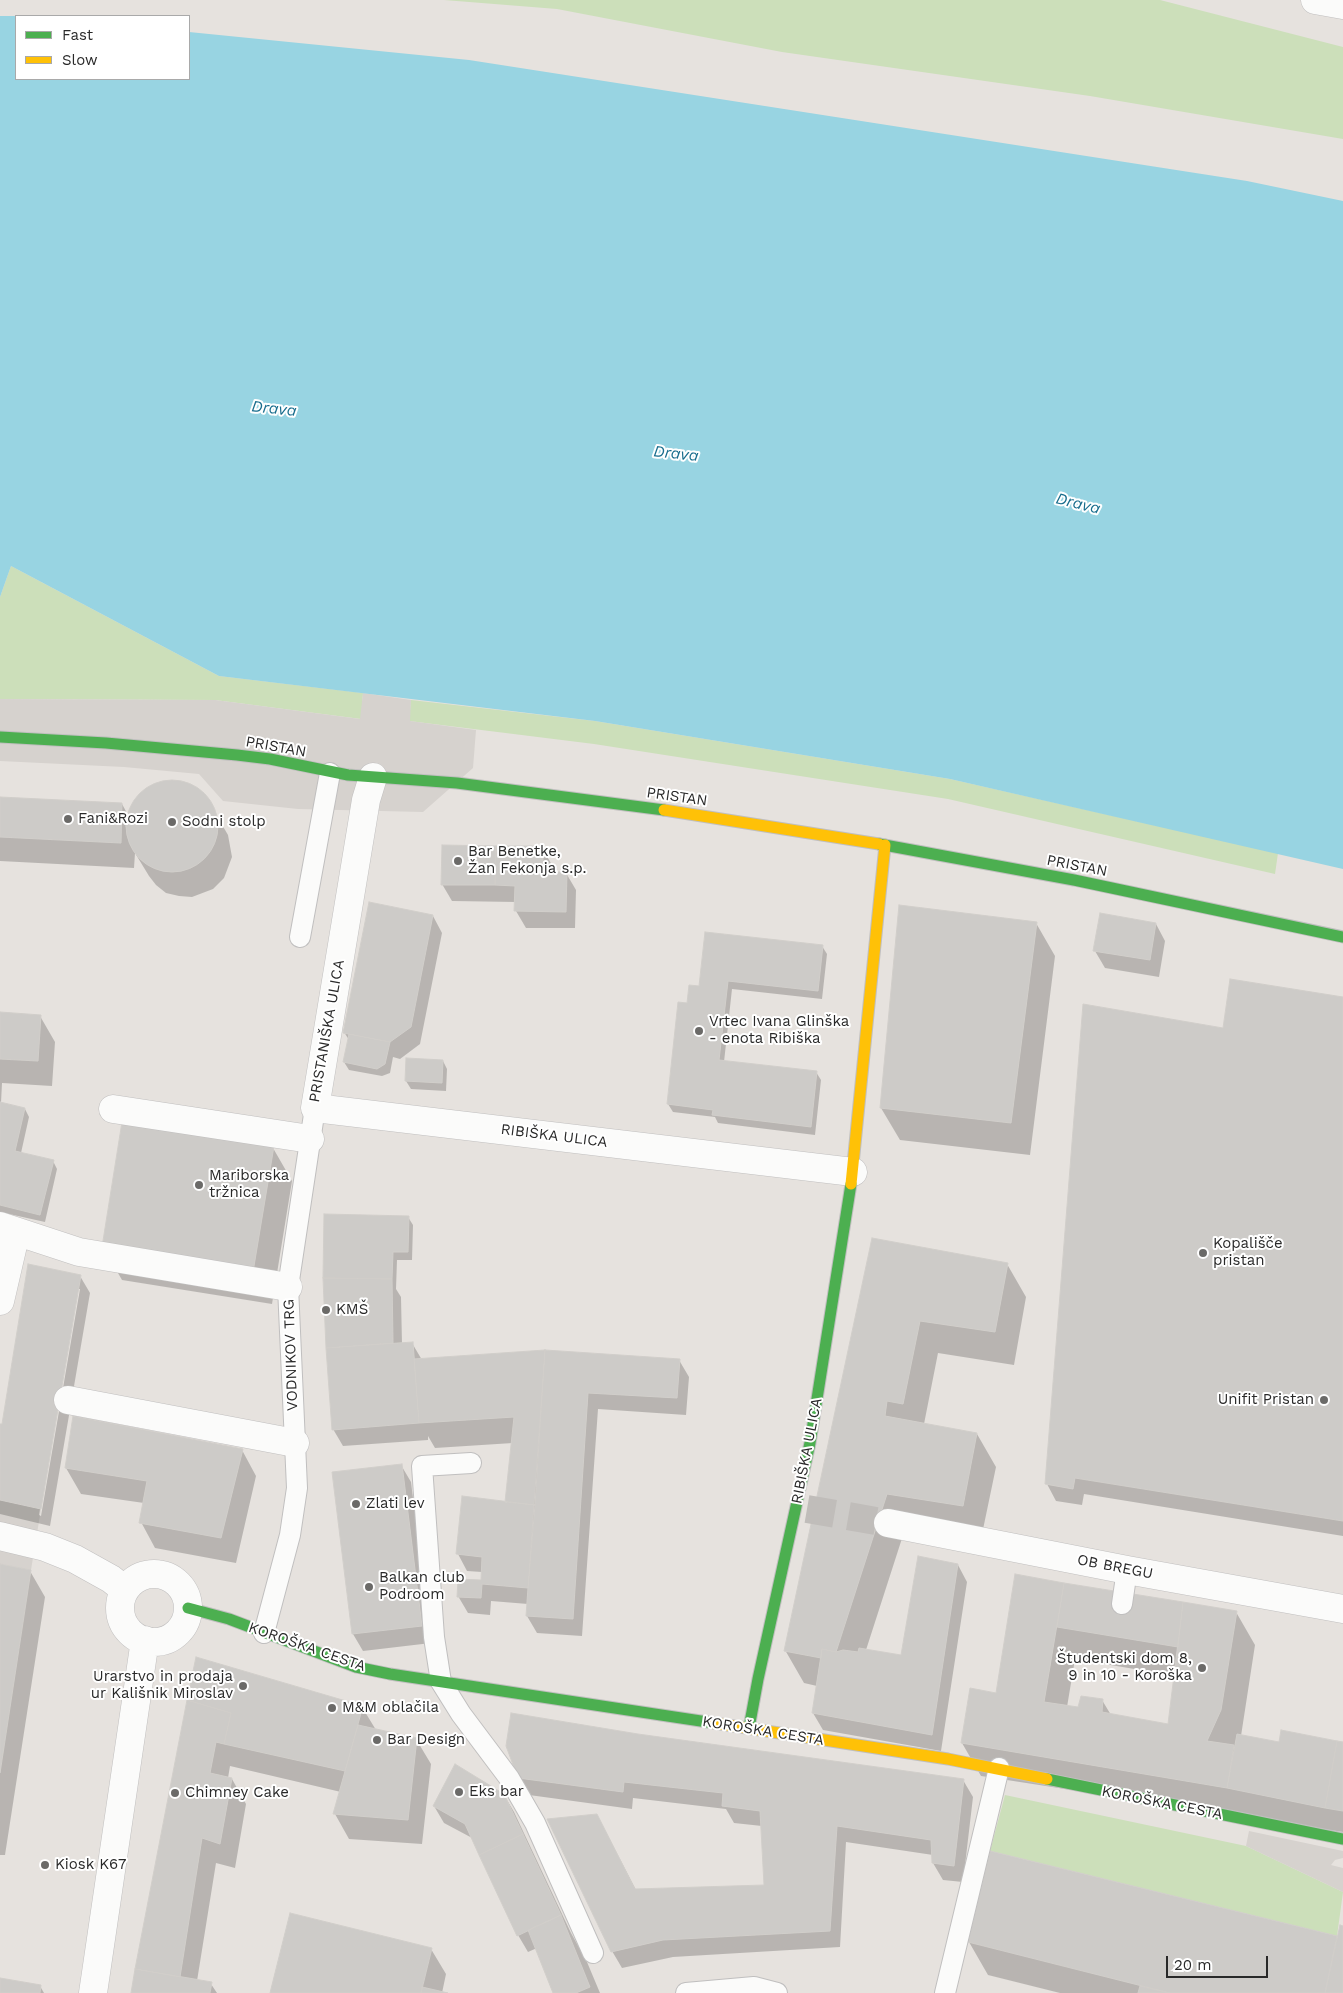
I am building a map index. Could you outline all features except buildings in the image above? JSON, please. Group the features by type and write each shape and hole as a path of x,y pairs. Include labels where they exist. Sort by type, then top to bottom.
{"street":[{"path":"1315,0 1343,5"},
{"name":"PRISTAN","path":"0,737 106,742 237,755 270,759 330,773 457,783 695,814 885,845 1074,880 1343,937"},
{"name":"PRISTANIŠKA ULICA","path":"314,1108 366,800 373,777"},
{"name":"RIBIŠKA ULICA","path":"749,1728 758,1679 802,1508 810,1443 853,1172 885,845"},
{"name":"RIBIŠKA ULICA","path":"314,1108 853,1172"},
{"path":"114,1109 310,1139"},
{"path":"0,1301 8,1229"},
{"name":"VODNIKOV TRG","path":"8,1229 79,1252 288,1287"},
{"path":"68,1400 295,1443"},
{"name":"OB BREGU","path":"888,1524 1127,1570 1343,1608"},
{"path":"0,1536 59,1551 111,1579 125,1590"},
{"path":"152,1574 164,1575 174,1580 181,1588 188,1608 182,1628 175,1635 156,1642 145,1640 128,1629 123,1620 121,1600 125,1590 132,1582 142,1576 152,1574"},
{"name":"KOROŠKA CESTA","path":"188,1608 229,1619 356,1667 441,1682 999,1768 1119,1794 1343,1838"},
{"path":"94,1993 145,1640"}],"lane":[{"path":"300,937 330,773"},
{"name":"PRISTANIŠKA ULICA","path":"288,1287 314,1108"},
{"name":"VODNIKOV TRG","path":"264,1632 290,1535 297,1488 288,1287"},
{"path":"471,1463 422,1466 434,1637 441,1682 461,1714 509,1778 540,1835 593,1953"},
{"path":"1122,1604 1127,1570"},
{"path":"945,1993 999,1768"},
{"path":"686,1993 754,1987 777,1993"}],"green space":[{"path":"444,0 1160,0 1343,47 1343,139 1090,96 782,52 557,9"},
{"path":"11,566 219,676 363,693 361,719 215,700 0,699 0,597"},
{"path":"411,700 595,721 950,779 1278,853 1275,874 948,799 594,744 409,721"},
{"path":"1005,1795 1246,1846 1343,1892 1337,1936 990,1851"}],"shaded area":[{"path":"363,693 411,700 410,721 476,730 473,768 423,812 298,809 223,801 199,774 124,767 0,761 0,699 215,700 360,719"},
{"path":"0,1500 41,1509 31,1570 0,1564"},
{"path":"1249,1831 1343,1851 1343,1858 1335,1860 1331,1865 1343,1868 1343,1892 1246,1846"}],"water":[{"name":"Drava","path":"0,16 15,16 15,80 190,80 190,32 469,60 1247,181 1343,201 1343,869 950,779 595,721 219,676 11,566 0,597"}],"tunnel":[{"path":"807,1509 888,1523"}],"traffic: fast":[{"path":"0,737 106,743 237,755 270,759 348,775 457,783 664,810"},
{"path":"879,844 1074,880 1343,937"},
{"path":"749,1728 810,1443 851,1184"},
{"path":"188,1608 229,1619 356,1667 390,1674 714,1723"},
{"path":"1047,1779 1343,1839"}],"traffic: slow":[{"path":"664,810 879,844"},
{"path":"851,1184 885,845"},
{"path":"714,1723 948,1759 1047,1779"}],"place":[{"name":"Fani&Rozi","path":"68,819"},
{"name":"Sodni stolp","path":"172,822"},
{"name":"Bar Benetke, Žan Fekonja s.p.","path":"458,861"},
{"name":"Vrtec Ivana Glinška - enota Ribiška","path":"699,1031"},
{"name":"Mariborska tržnica","path":"199,1185"},
{"name":"Kopališče pristan","path":"1203,1253"},
{"name":"KMŠ","path":"326,1310"},
{"name":"Unifit Pristan","path":"1324,1400"},
{"name":"Zlati lev","path":"356,1504"},
{"name":"Balkan club Podroom","path":"369,1587"},
{"name":"Študentski dom 8, 9 in 10 - Koroška","path":"1202,1668"},
{"name":"Urarstvo in prodaja ur Kališnik Miroslav","path":"243,1686"},
{"name":"M&M oblačila","path":"332,1708"},
{"name":"Bar Design","path":"377,1740"},
{"name":"Eks bar","path":"459,1792"},
{"name":"Chimney Cake","path":"175,1793"},
{"name":"Kiosk K67","path":"45,1865"}]}
